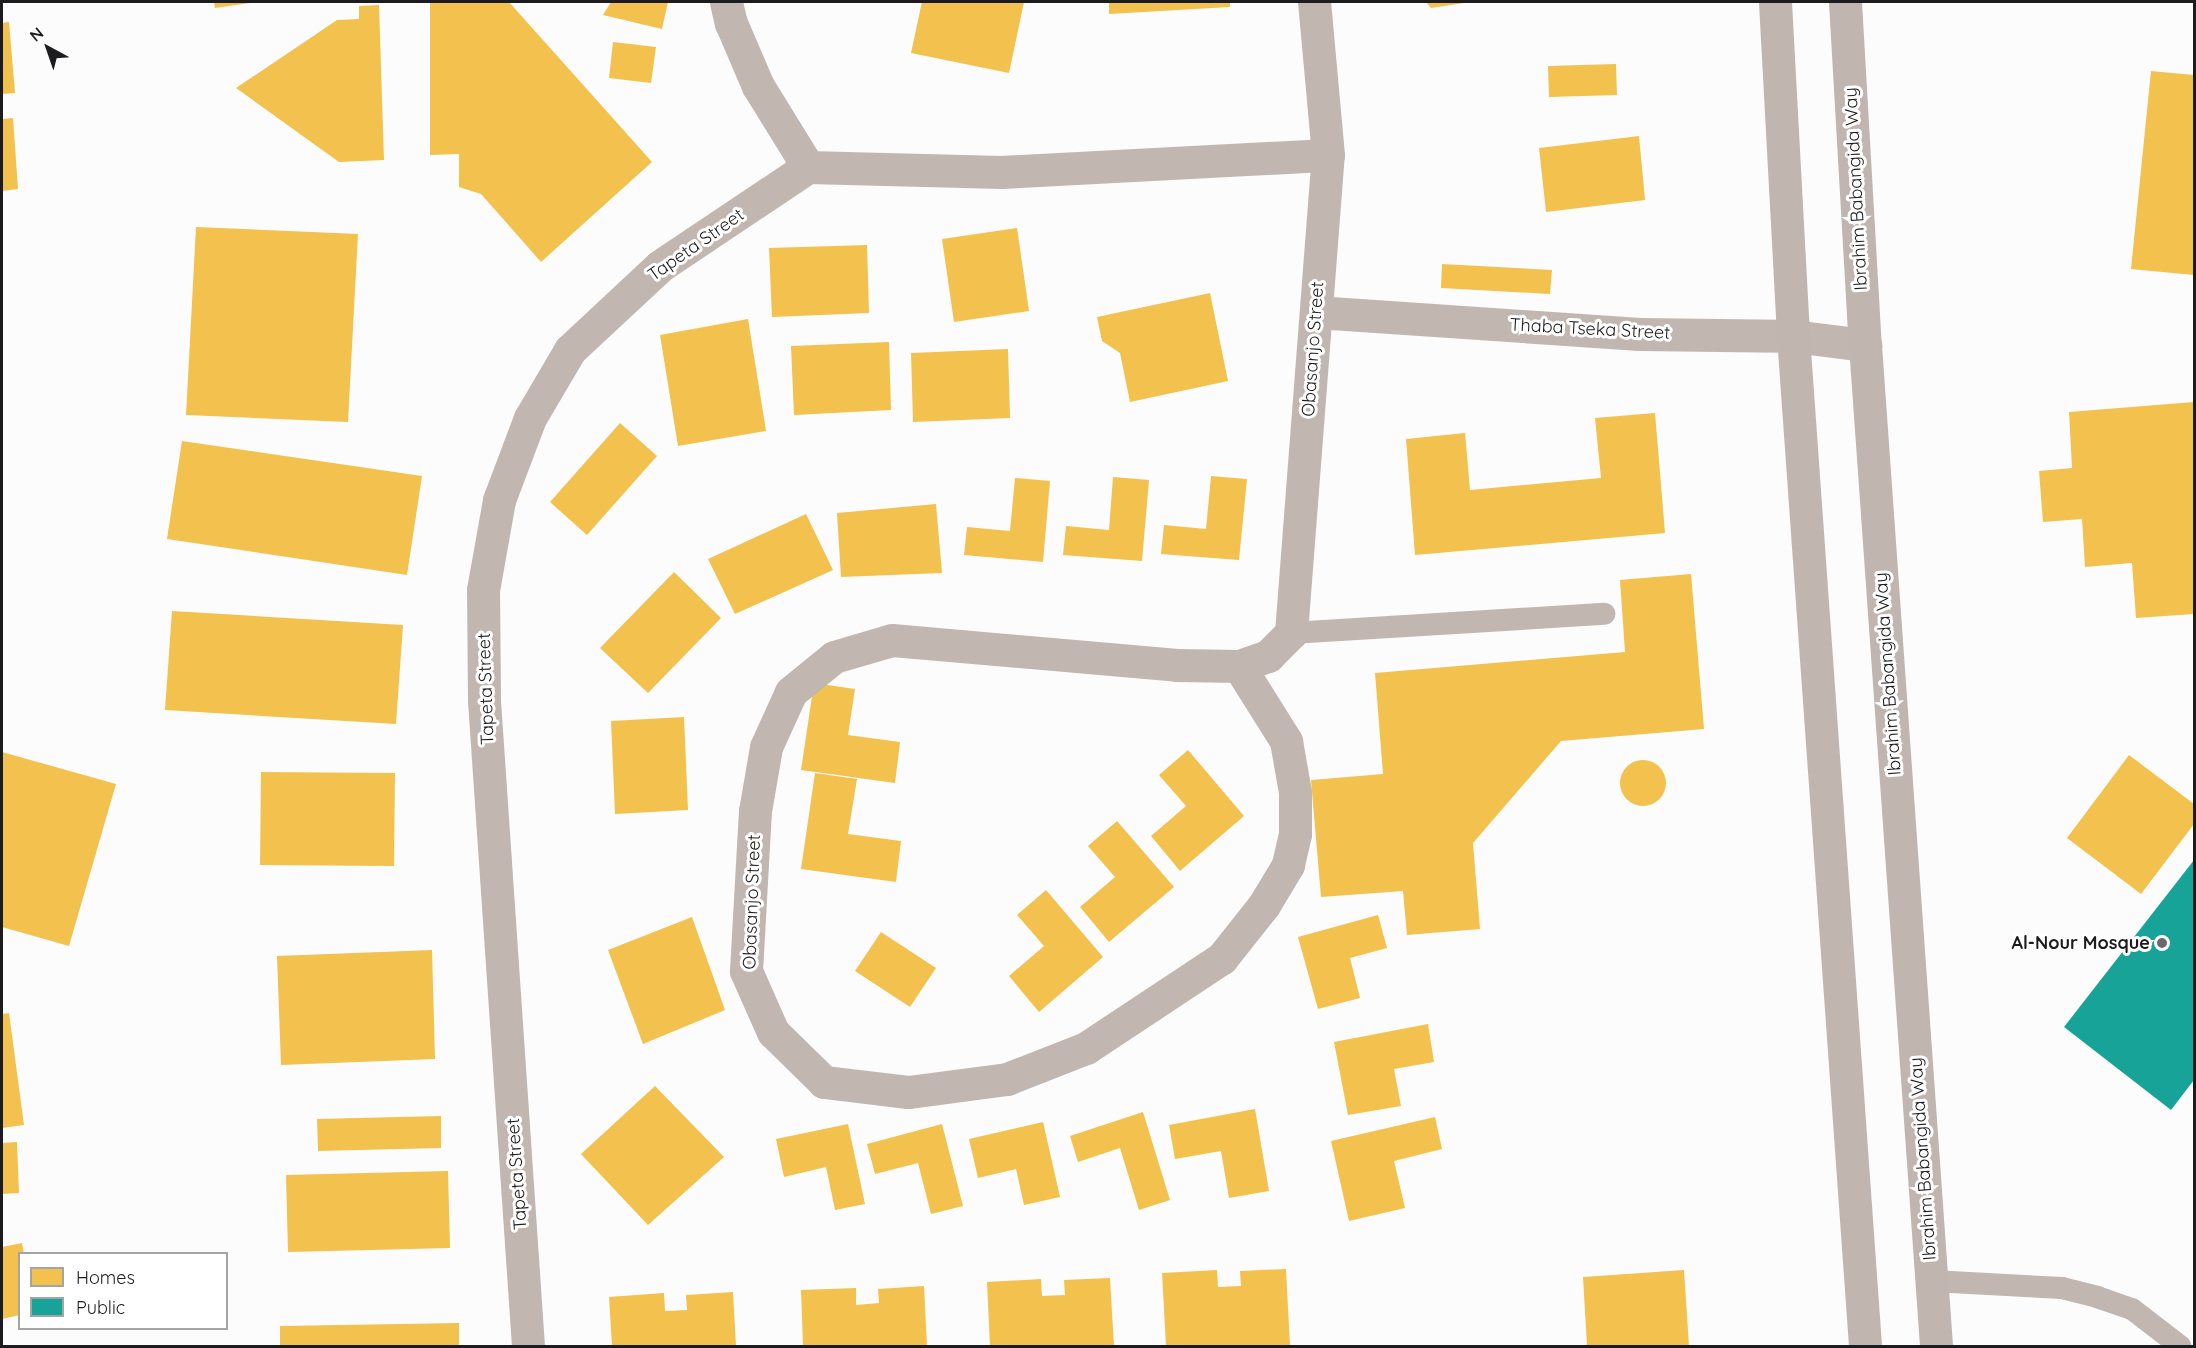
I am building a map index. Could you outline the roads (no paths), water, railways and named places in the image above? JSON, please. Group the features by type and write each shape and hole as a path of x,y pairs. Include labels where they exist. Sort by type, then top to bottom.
{"main road":[{"path":"1775,2 1793,336 1865,1347"},
{"name":"Ibrahim Babangida Way","path":"1845,2 1865,345 1936,1347"}],"street":[{"path":"726,2 731,23 758,86 808,167 1001,172 1328,155"},
{"name":"Obasanjo Street","path":"1239,666 1286,741 1295,792 1295,834 1288,865 1264,905 1222,958 1086,1048 1007,1079 908,1092 824,1082 773,1032 746,971 755,811 766,747 791,692 834,657 892,640 1177,665 1239,666 1268,656 1291,633 1328,155 1314,2"},
{"name":"Tapeta Street","path":"528,1347 484,700 483,590 499,500 530,418 570,350 660,266 808,167"},
{"name":"Thaba Tseka Street","path":"1316,312 1639,334 1793,336 1865,345"}],"lane":[{"path":"1291,633 1604,614"},
{"path":"1932,1281 2062,1288 2097,1297 2132,1309 2180,1347"}],"place":[{"name":"Al-Nour Mosque","path":"2162,943"}]}
